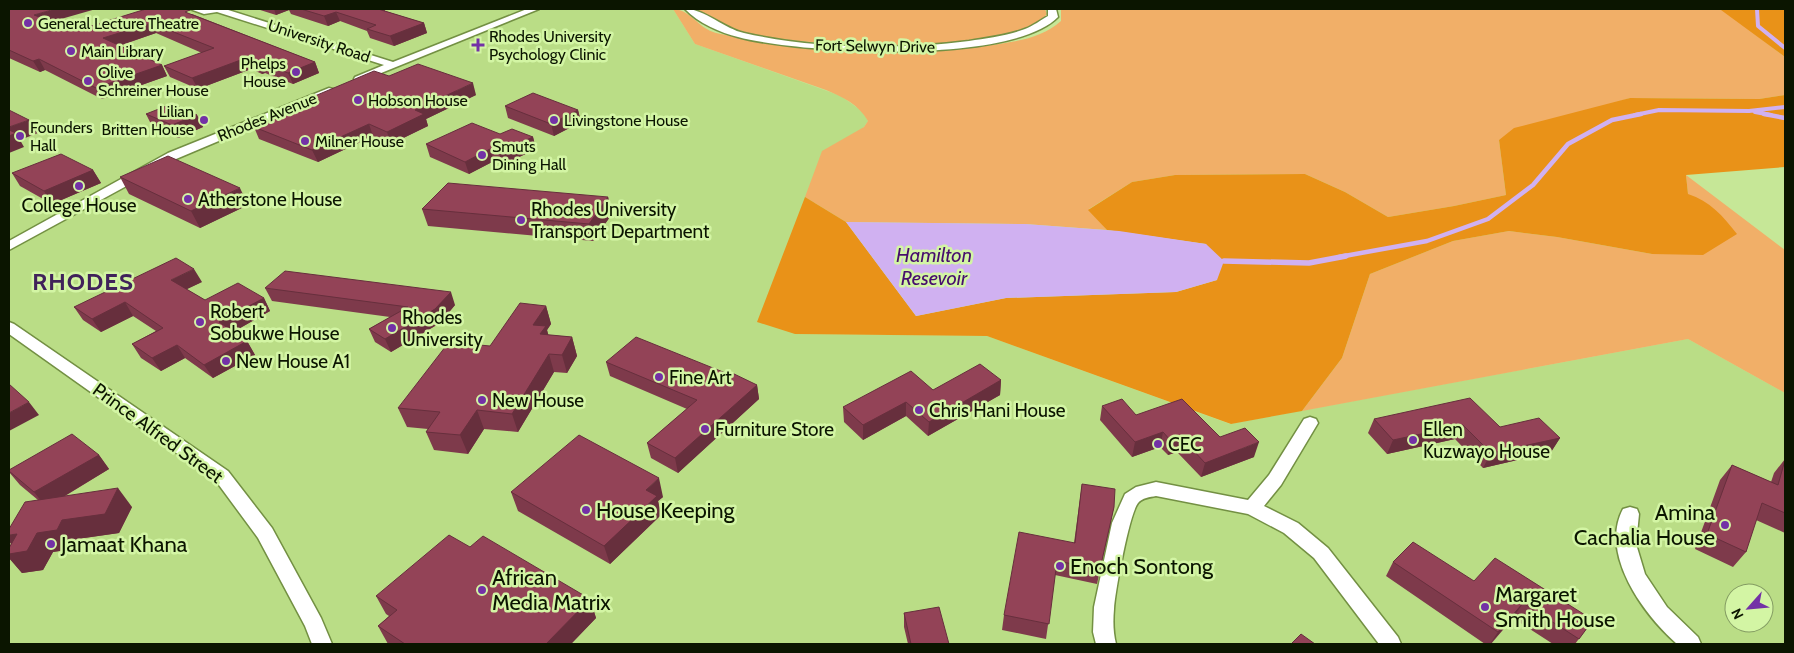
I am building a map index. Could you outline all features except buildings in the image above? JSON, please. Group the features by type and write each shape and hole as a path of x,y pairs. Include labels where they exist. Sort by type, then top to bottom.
{"street":[{"name":"University Road","path":"195,9 204,11 217,9 393,65"},
{"name":"Rhodes Avenue","path":"9,246 172,156 534,9"},
{"name":"Fort Selwyn Drive","path":"690,9 721,28 743,35 803,44 890,49 946,47 1009,36 1045,24 1053,17 1052,9"},
{"name":"Prince Alfred Street","path":"9,328 222,476 265,533 314,624 322,644"},
{"path":"1252,508 1274,480 1310,424"},
{"path":"1106,644 1103,632 1104,607 1120,523 1131,499 1142,492 1156,488 1252,508 1291,528 1321,553 1391,644"},
{"path":"1630,514 1626,535 1626,548 1635,574 1656,608 1691,644"}],"shaded area":[{"name":"Rhodes University","path":"9,9 673,9 695,44 841,96 863,112 868,121 857,133 822,152 795,334 987,336 1230,424 1688,339 1785,393 1785,644 9,644"},
{"path":"673,9 682,11 712,32 721,34 822,50 887,53 951,50 1025,39 1044,32 1061,21 1061,9 1722,9 1785,57 1785,95 1759,99 1630,98 1499,140 1506,195 1388,217 1345,192 1305,174 1175,175 1132,182 1089,209 1107,230 1025,224 846,222 805,197 822,151 864,127 868,121 860,110 850,102 826,90 695,44"},
{"path":"695,9 1045,9 1047,14 1028,28 997,37 912,45 866,45 787,40 752,34 718,23"},
{"path":"1785,9 1785,57 1721,10"},
{"path":"1785,95 1785,167 1686,175 1688,194 1716,210 1737,234 1703,255 1652,254 1557,237 1509,231 1453,241 1370,274 1342,358 1302,411 1231,424 987,336 795,334 757,322 805,197 846,222 916,316 1006,298 1176,292 1217,280 1206,244 1107,230 1088,210 1132,182 1175,175 1305,174 1345,192 1388,217 1506,195 1499,140 1514,128 1630,98 1759,99"},
{"path":"1686,175 1785,250 1785,393 1688,339 1302,411 1342,358 1370,274 1453,241 1509,231 1557,237 1652,254 1688,194"}],"water":[{"name":"Hamilton Resevoir","path":"846,222 1025,224 1119,231 1206,244 1224,261 1217,280 1176,292 1006,298 916,316"}],"waterway":[{"path":"1757,9 1758,26 1785,48"},
{"path":"1635,115 1659,110 1749,111 1785,107"},
{"path":"1755,112 1771,115"},
{"path":"1339,257 1427,241 1488,219 1533,185 1568,144 1612,120 1641,114"},
{"path":"1764,114 1785,118"},
{"path":"1224,261 1309,263 1346,256"}],"place":[{"name":"General Lecture Theatre","path":"28,23"},
{"name":"Rhodes University Psychology Clinic","path":"478,45"},
{"name":"Main Library","path":"71,51"},
{"name":"Phelps House","path":"296,72"},
{"name":"Olive Schreiner House","path":"88,81"},
{"name":"Hobson House","path":"358,100"},
{"name":"Lilian Britten House","path":"204,120"},
{"name":"Livingstone House","path":"554,120"},
{"name":"Founders Hall","path":"20,136"},
{"name":"Milner House","path":"305,141"},
{"name":"Smuts Dining Hall","path":"482,155"},
{"name":"College House","path":"79,186"},
{"name":"Atherstone House","path":"188,199"},
{"name":"Rhodes University Transport Department","path":"521,220"},
{"name":"Robert Sobukwe House","path":"200,322"},
{"name":"Rhodes University","path":"392,328"},
{"name":"New House A1","path":"226,361"},
{"name":"Fine Art","path":"659,377"},
{"name":"New House","path":"482,400"},
{"name":"Chris Hani House","path":"919,410"},
{"name":"Furniture Store","path":"705,429"},
{"name":"Ellen Kuzwayo House","path":"1413,440"},
{"name":"CEC","path":"1158,444"},
{"name":"House Keeping","path":"586,510"},
{"name":"Amina Cachalia House","path":"1725,525"},
{"name":"Jamaat Khana","path":"51,544"},
{"name":"Enoch Sontong","path":"1060,566"},
{"name":"African Media Matrix","path":"482,590"},
{"name":"Margaret Smith House","path":"1485,607"}],"district":[{"name":"RHODES","path":"83,281"}]}
